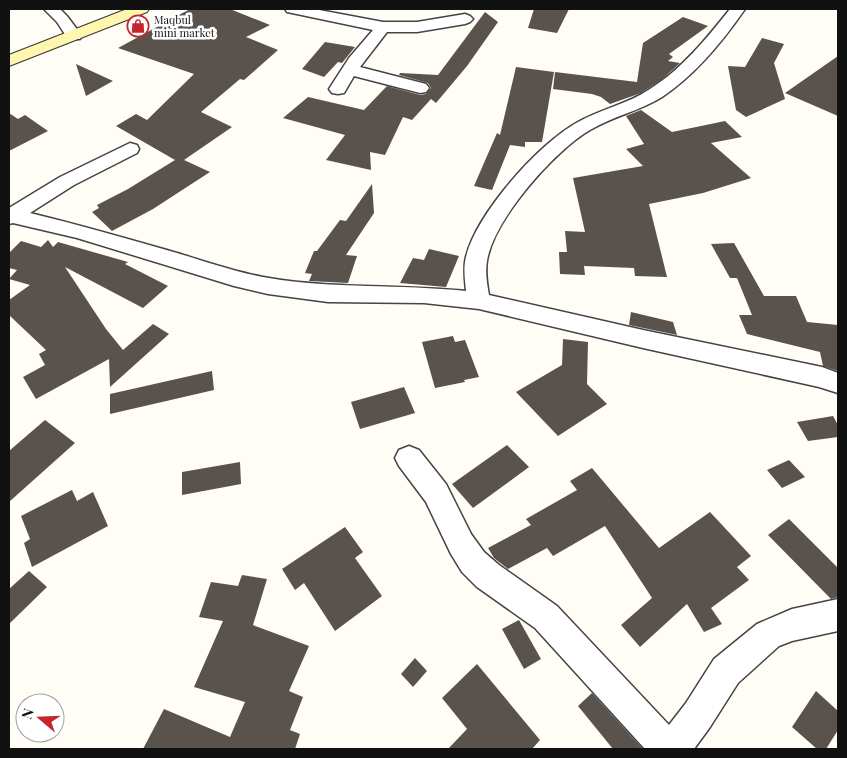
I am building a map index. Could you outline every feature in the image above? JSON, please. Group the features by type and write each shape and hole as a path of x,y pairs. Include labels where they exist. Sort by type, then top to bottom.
{"street":[{"path":"51,9 62,19 74,36"},
{"path":"9,61 141,9"},
{"path":"292,9 383,27 417,27 465,18"},
{"path":"480,301 475,272 476,257 487,226 514,191 547,154 574,131 655,93 686,70 738,9"},
{"path":"338,89 383,27"},
{"path":"350,70 380,76 420,88"},
{"path":"10,216 68,181 130,149"},
{"path":"10,216 80,232 234,278 268,286 328,294 424,295 480,301 643,339 822,377 838,383"},
{"path":"410,458 436,493 461,544 473,562 488,576 523,598 546,617 668,749"},
{"path":"672,749 698,715 726,671 768,635 792,626 838,615"}],"building":[{"path":"190,9 230,9 270,25 246,37 278,50 244,80 240,79 201,112 232,127 184,160 210,172 153,209 112,231 92,212 99,208 97,205 128,189 175,160 116,126 136,114 147,120 194,74 118,48"},
{"path":"534,9 569,9 557,33 528,28"},
{"path":"485,12 498,22 467,66 436,103 431,99 412,120 403,117 385,155 370,152 371,170 326,160 345,135 283,118 308,97 364,110 387,86 420,95 426,94 431,88 428,83 399,75 400,73 438,75"},
{"path":"683,17 708,26 669,54 673,57 668,61 680,63 661,80 641,93 610,104 601,97 592,94 553,89 555,72 637,82 643,43"},
{"path":"762,38 784,44 774,63 785,99 746,117 736,110 728,66 745,67"},
{"path":"325,42 355,47 342,63 338,62 324,77 302,69"},
{"path":"838,56 838,116 785,93"},
{"path":"76,64 113,81 86,96"},
{"path":"516,67 554,72 542,142 525,142 525,147 510,145 492,190 474,186 497,133 500,135"},
{"path":"641,110 672,132 725,121 742,137 711,143 751,178 703,193 649,204 667,277 635,276 634,268 584,266 585,275 560,274 559,252 567,252 565,231 585,232 573,178 643,166 626,149 644,144 626,116"},
{"path":"9,113 18,119 25,115 48,131 9,151"},
{"path":"372,184 374,213 346,255 357,256 348,283 309,281 312,274 305,273 314,251 317,251 340,220 346,221"},
{"path":"48,240 53,247 58,242 128,262 125,264 168,286 143,308 65,267 106,329 123,350 153,324 169,334 110,387 109,359 36,399 23,377 45,365 39,354 46,350 9,315 9,300 30,285 9,279 17,270 9,268 9,253 21,241 41,247"},
{"path":"734,243 764,296 796,296 807,322 838,325 838,371 823,366 820,352 747,334 739,315 752,315 737,278 730,278 711,244"},
{"path":"429,249 459,256 446,287 400,283 413,258 424,260"},
{"path":"631,312 673,322 677,335 629,325"},
{"path":"453,336 455,342 465,340 479,377 435,388 422,342"},
{"path":"563,339 588,342 587,384 607,404 558,436 516,392 562,365"},
{"path":"212,371 214,390 110,414 110,394"},
{"path":"404,387 415,413 360,429 351,402"},
{"path":"833,416 838,425 838,437 808,441 797,422"},
{"path":"45,420 75,443 9,502 9,451"},
{"path":"507,445 529,467 473,508 452,484"},
{"path":"789,460 805,477 782,488 767,470"},
{"path":"240,462 241,484 182,495 182,472"},
{"path":"592,468 659,548 710,512 751,556 737,567 749,580 711,608 722,624 704,632 687,604 640,647 621,625 652,598 605,526 553,556 547,548 508,569 494,558 488,548 531,525 526,519 577,490 570,481"},
{"path":"72,490 77,501 93,492 108,526 32,567 24,543 30,539 21,516"},
{"path":"789,519 838,568 838,597 831,599 768,535"},
{"path":"345,527 363,552 355,558 382,596 335,631 304,583 295,590 282,569"},
{"path":"29,571 47,587 9,624 9,589"},
{"path":"242,575 267,579 253,625 309,646 289,691 303,697 290,730 300,734 295,749 143,749 164,709 230,737 245,702 194,687 223,621 199,617 211,582 238,586"},
{"path":"519,620 541,659 524,669 502,629"},
{"path":"415,658 427,671 413,687 401,674"},
{"path":"477,664 540,740 532,749 448,749 467,729 442,698"},
{"path":"816,691 838,711 838,730 826,749 817,749 792,727"},
{"path":"592,693 643,749 613,749 578,706"}],"place":[{"name":"Maqbul mini market","path":"138,26"}]}
